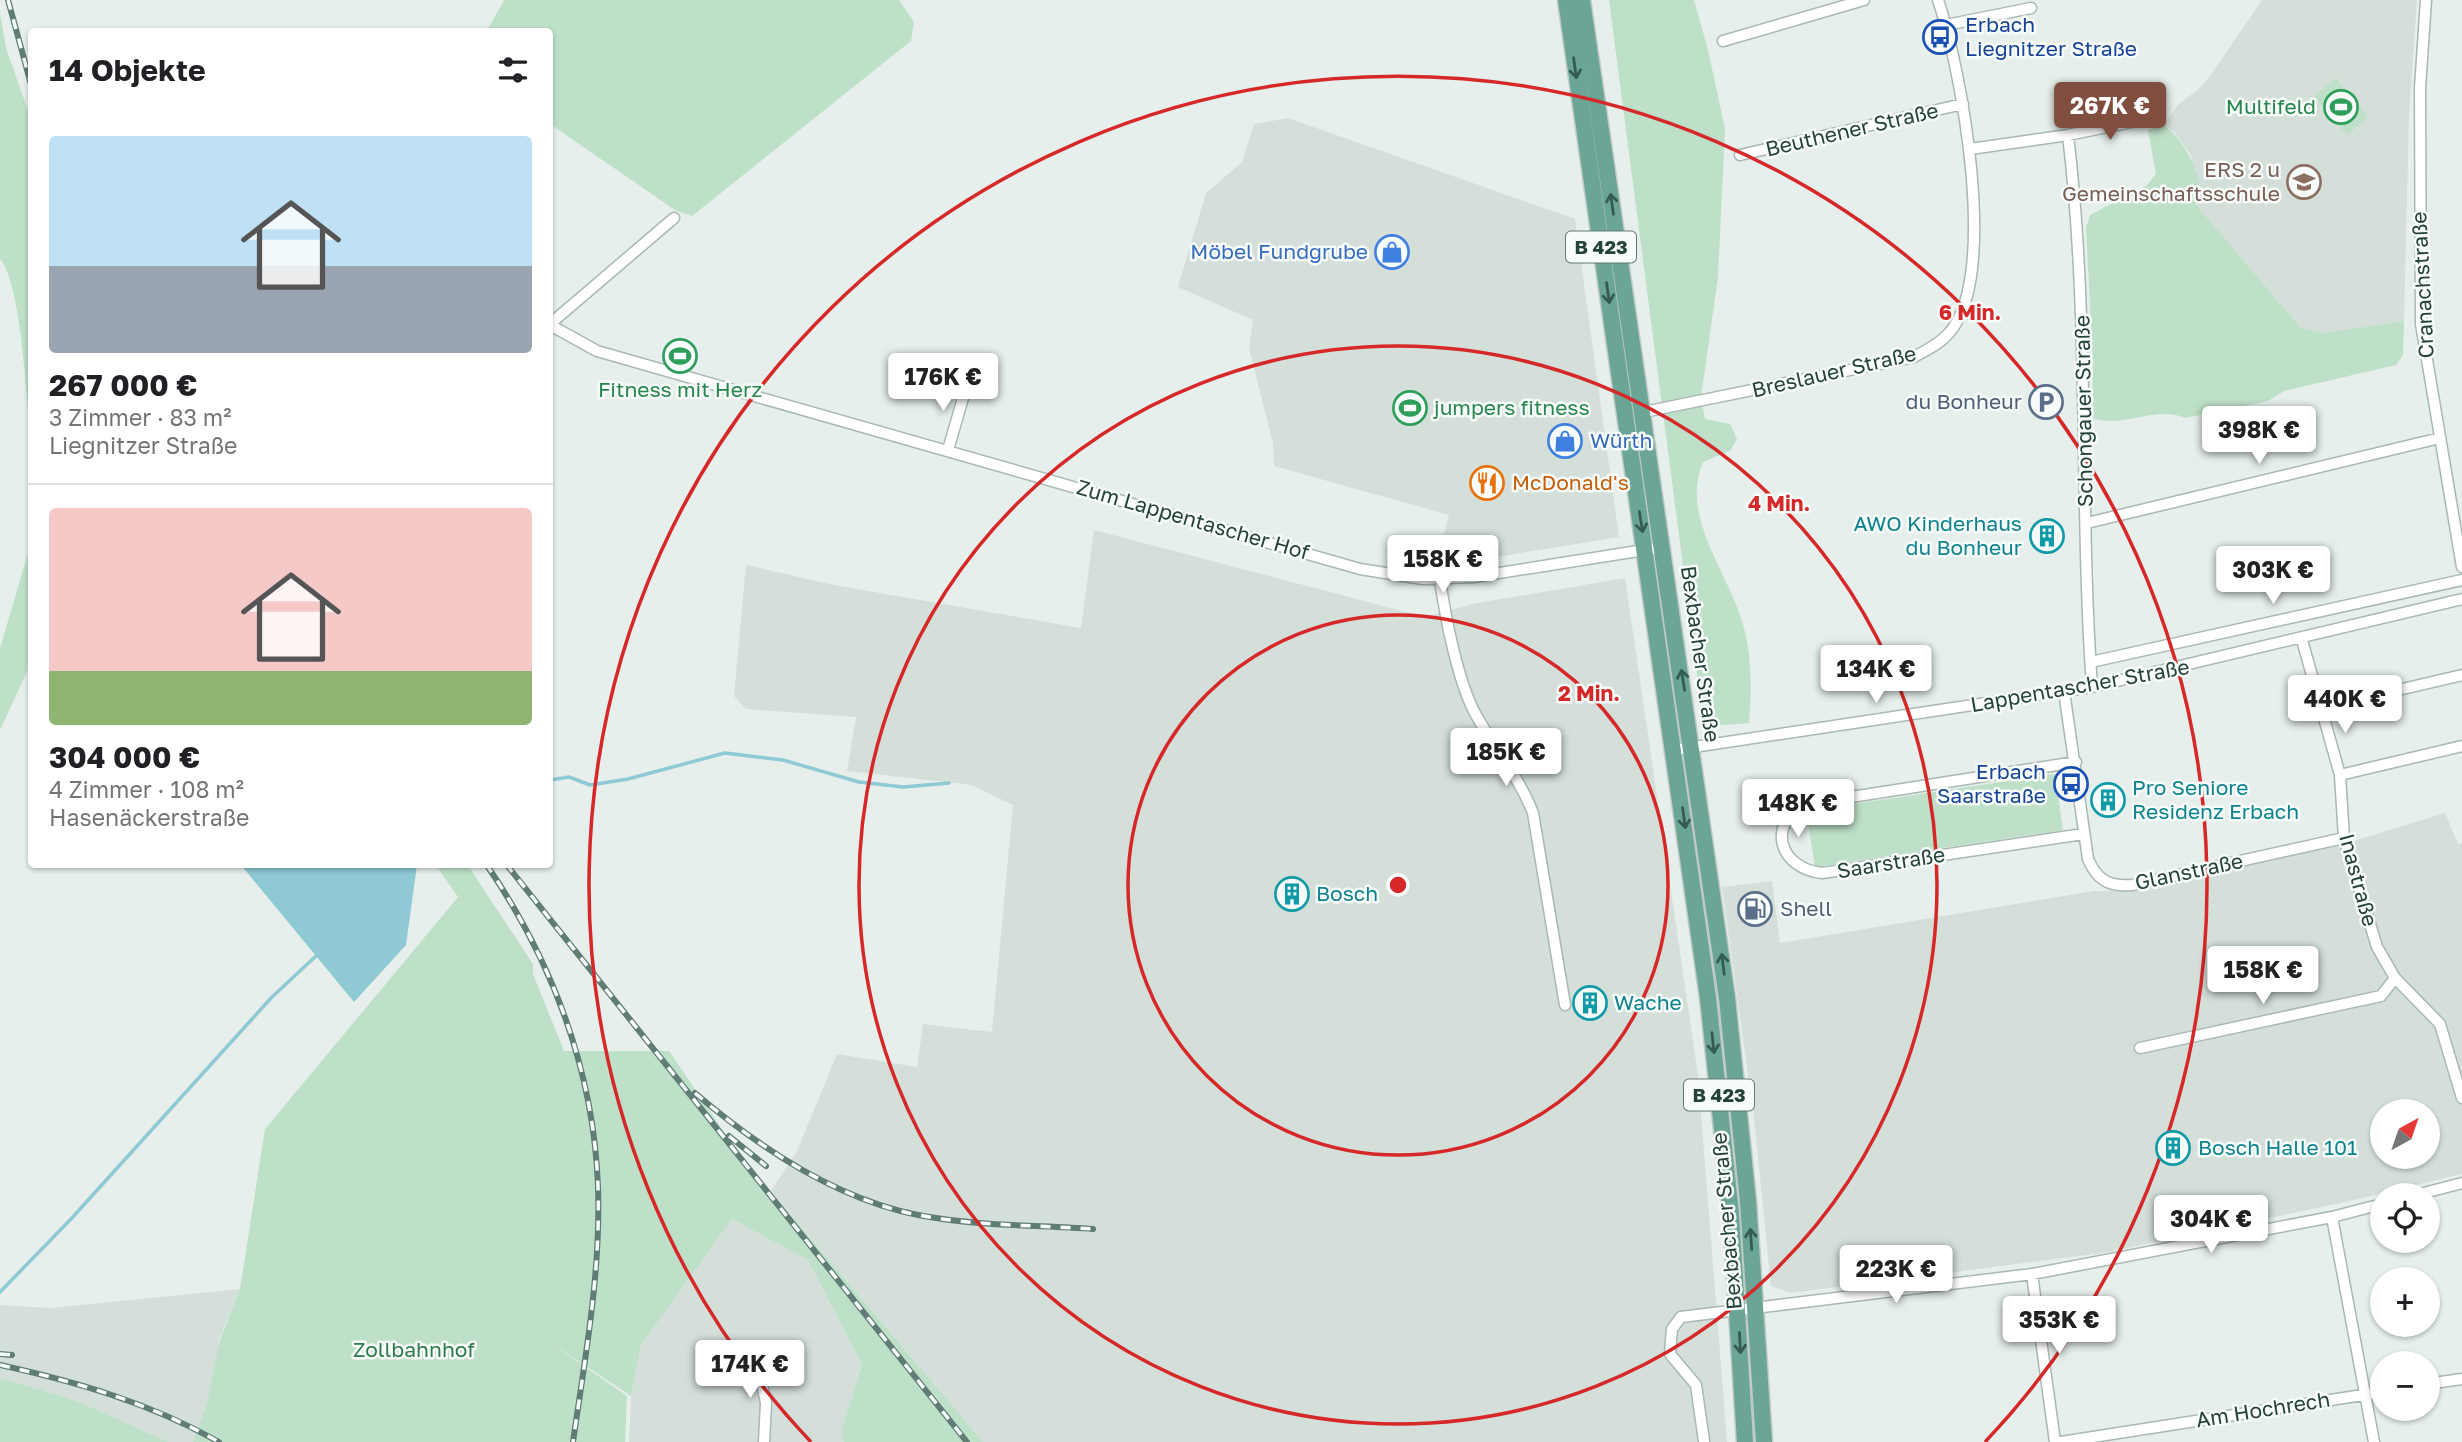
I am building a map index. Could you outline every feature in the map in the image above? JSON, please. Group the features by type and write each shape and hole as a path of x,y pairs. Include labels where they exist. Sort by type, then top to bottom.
{"main road":[{"name":"Bexbacher Straße","path":"1566,0 1709,998 1731,1214 1745,1442"},
{"name":"Bexbacher Straße","path":"1582,0 1693,748 1727,998 1755,1307 1764,1442"}],"street":[{"path":"1723,41 1864,0"},
{"name":"Breslauer Straße","path":"1625,415 1914,357 1933,347 1950,333 1965,301 1974,224 1970,149 1964,104 1938,0"},
{"name":"Cranachstraße","path":"2426,0 2420,88 2419,288 2425,359 2462,567"},
{"path":"1946,25 2031,8"},
{"name":"Beuthener Straße","path":"1740,155 1964,104"},
{"path":"1970,149 2068,135 2146,119"},
{"name":"Schongauer Straße","path":"2068,135 2081,266 2082,438 2092,687"},
{"path":"553,321 674,218"},
{"name":"Zum Lappentascher Hof","path":"553,326 597,351 1360,569 1393,576 1440,579 1474,577 1663,547"},
{"path":"948,450 967,384"},
{"path":"2087,523 2440,438"},
{"path":"1440,579 1465,688 1476,714 1523,788 1533,813 1565,1005"},
{"name":"Lappentascher Straße","path":"2091,662 2462,580"},
{"name":"Lappentascher Straße","path":"1674,750 2092,687 2302,640 2462,599"},
{"name":"Inastraße","path":"2302,640 2340,775 2344,838 2376,947 2395,978 2440,1024 2462,1098"},
{"path":"2321,708 2462,676"},
{"name":"Glanstraße","path":"2064,691 2076,762 2083,834 2093,870 2103,881 2117,886 2344,838"},
{"path":"2340,775 2462,746"},
{"name":"Saarstraße","path":"2076,762 1807,804 1786,819 1782,837 1793,863 1804,870 1822,873 2083,834"},
{"path":"2140,1048 2381,996 2395,978"},
{"path":"2440,1189 2462,1184"},
{"path":"1704,1441 1696,1385 1670,1354 1672,1329 1681,1317 2032,1274 2332,1217 2370,1207"},
{"path":"2332,1217 2374,1442"},
{"path":"2032,1274 2054,1442"},
{"path":"756,1356 766,1403 764,1442"},
{"path":"2440,1382 2462,1379"},
{"name":"Am Hochrech","path":"2061,1442 2370,1394"}],"shaded area":[{"name":"ERS 2 u Gemeinschaftsschule","path":"2262,0 2417,0 2409,114 2404,321 2323,333 2302,329 2194,204 2191,155 2175,133 2164,125 2178,105 2201,87 2212,73"},
{"path":"1288,118 1575,219 1619,537 1436,567 1449,515 1274,466 1273,443 1249,348 1253,320 1178,287 1206,193 1242,162 1254,124"},
{"path":"1094,530 1425,617 1472,604 1625,578 1698,1075 1727,1442 983,1442 771,1191 797,1151 837,1054 917,1067 923,1024 992,1032 1013,805 972,785 847,771 856,717 746,709 734,696 746,565 834,585 1081,628"},
{"path":"2445,813 2458,844 2462,843 2462,1174 2425,1183 2370,1183 2370,1196 2103,1253 1790,1293 1771,1286 1754,1118 1722,887 1772,881 1780,943 2094,891 2120,891 2160,885 2357,840"},
{"path":"732,1219 808,1260 862,1365 841,1432 844,1442 629,1442 631,1396 641,1345"},
{"path":"240,1289 219,1340 213,1401 194,1442 169,1442 75,1400 0,1378 0,1305 50,1308"}],"green space":[{"path":"504,0 899,0 914,22 911,41 692,216 675,210 553,126 553,28 489,28"},
{"path":"1609,0 1694,0 1725,129 1718,277 1701,397 1705,419 1730,424 1737,439 1731,450 1703,462 1697,482 1697,503 1708,543 1735,602 1745,633 1750,672 1749,723 1712,726 1703,719"},
{"path":"0,13 6,48 28,110 28,412 14,293 0,259"},
{"name":"Multifeld","path":"2336,78 2368,117 2347,135 2314,96"},
{"path":"2164,125 2179,139 2193,163 2202,191 2195,204 2301,328 2323,333 2404,321 2403,355 2396,365 2284,391 2268,401 2185,418 2162,414 2115,421 2092,418 2093,364 2086,227 2090,215 2147,185 2156,174 2148,130"},
{"path":"28,553 28,669 0,730 0,648"},
{"path":"2055,774 2063,830 1815,867 1806,811"},
{"name":"Zollbahnhof","path":"438,868 471,870 533,964 533,974 564,1051 669,1051 736,1150 983,1442 844,1442 841,1432 862,1365 808,1260 732,1219 641,1345 631,1396 548,1341 627,1396 625,1442 193,1442 207,1404 220,1340 240,1289 265,1129 458,897"},
{"path":"0,1378 75,1400 169,1442 0,1442"}],"water":[{"path":"243,868 417,868 406,945 354,1002"}],"waterway":[{"path":"553,780 569,777 590,785 628,779 725,753 783,760 859,782 903,787 949,783"},
{"path":"0,1292 71,1219 271,998 316,956"}],"railway":[{"path":"8,0 28,73"},
{"path":"489,868 531,939 565,1018 578,1059 595,1144 598,1187 597,1251 573,1442"},
{"path":"509,868 967,1442"},
{"path":"695,1093 771,1151 857,1197 918,1215 961,1221 1093,1229"},
{"path":"729,1136 766,1166"},
{"path":"0,1354 12,1355"},
{"path":"0,1365 112,1395 166,1416 219,1442"}],"place":[{"name":"Erbach Liegnitzer Straße","path":"1940,37"},
{"name":"Multifeld","path":"2341,107"},
{"name":"ERS 2 u Gemeinschaftsschule","path":"2304,182"},
{"name":"Möbel Fundgrube","path":"1392,252"},
{"name":"Fitness mit Herz","path":"680,356"},
{"name":"du Bonheur","path":"2046,402"},
{"name":"jumpers fitness","path":"1410,408"},
{"name":"Würth","path":"1565,441"},
{"name":"McDonald's","path":"1487,483"},
{"name":"AWO Kinderhaus du Bonheur","path":"2047,536"},
{"name":"Erbach Saarstraße","path":"2071,784"},
{"name":"Pro Seniore Residenz Erbach","path":"2108,800"},
{"name":"Bosch","path":"1292,894"},
{"name":"Shell","path":"1755,909"},
{"name":"Wache","path":"1590,1003"},
{"name":"Bosch Halle 101","path":"2173,1148"}]}
